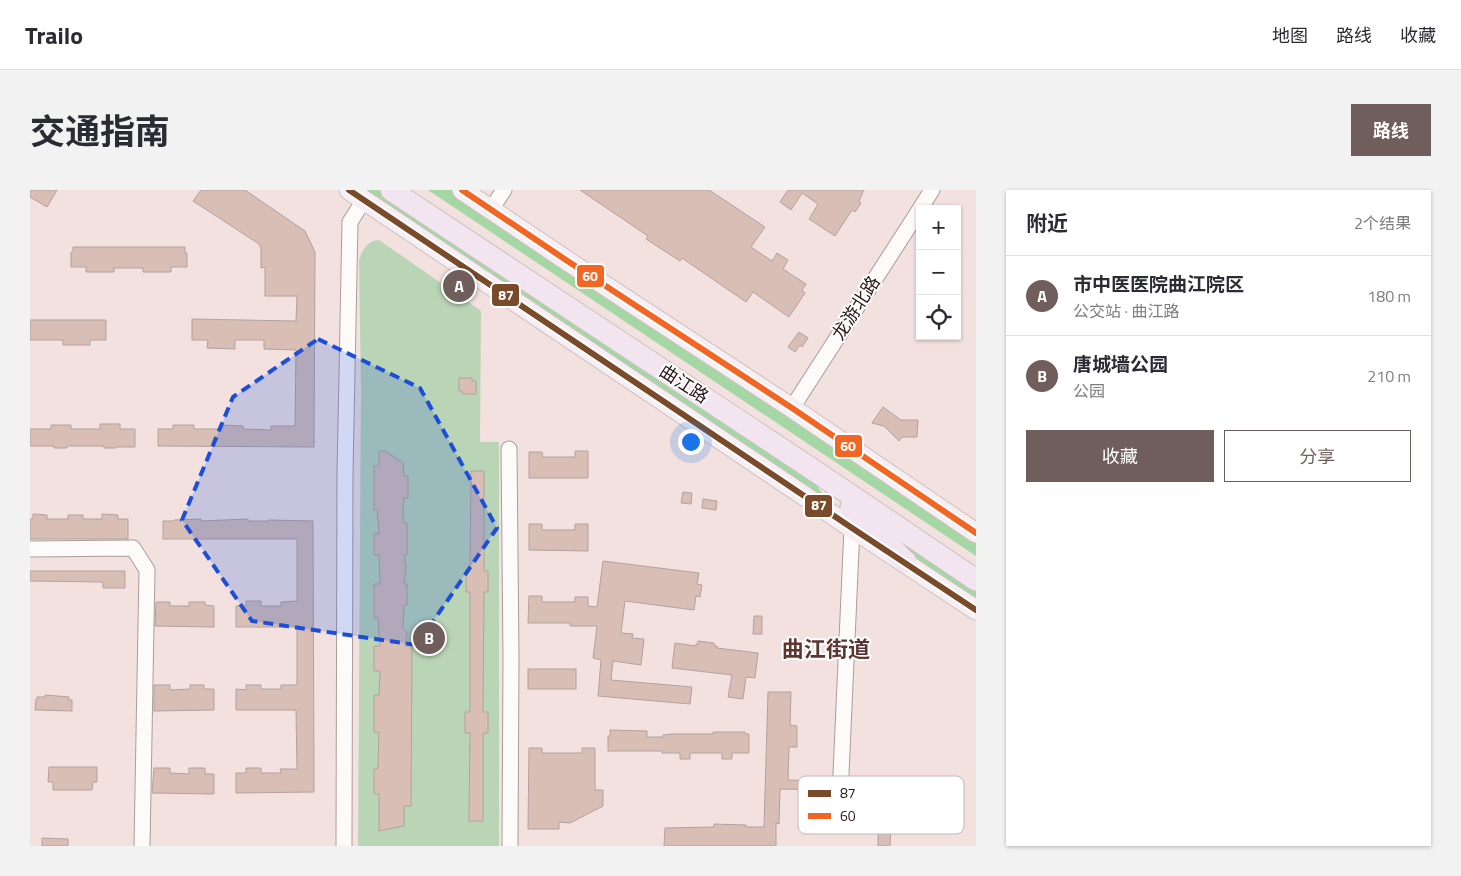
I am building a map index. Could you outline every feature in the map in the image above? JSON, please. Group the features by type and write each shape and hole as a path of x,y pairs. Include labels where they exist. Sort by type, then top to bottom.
{"highway":[{"name":"曲江路","path":"391,190 976,580"},
{"name":"曲江路","path":"414,190 976,566"},
{"path":"818,473 906,562"}],"main road":[{"path":"462,190 792,408 976,533"},
{"name":"曲江路","path":"356,195 976,610"}],"street":[{"path":"490,209 504,190"},
{"name":"龙游北路","path":"923,205 932,190"},
{"path":"344,846 345,492 350,222 356,195"},
{"name":"龙游北路","path":"792,408 916,215"},
{"path":"509,449 510,846"},
{"path":"841,776 852,528"},
{"path":"30,549 133,548 147,570 142,846"}],"highlighted area":[{"path":"318,339 420,388 497,528 417,645 252,621 182,520 233,397"}],"green space":[{"path":"364,190 382,190 810,476 830,504"},
{"path":"428,190 452,190 976,541 976,556"},
{"path":"379,240 481,311 480,442 499,442 499,846 358,846 361,391 359,260 366,246"},
{"path":"871,516 976,587 976,603 909,557"}],"building":[{"path":"30,190 57,190 47,207 30,197"},
{"path":"201,190 245,190 305,231 315,252 314,447 158,446 158,429 173,429 173,425 194,425 194,429 222,429 222,425 243,426 243,429 271,430 271,426 295,426 296,350 264,349 264,340 235,340 235,349 207,348 208,340 192,340 192,319 296,321 297,296 265,296 265,267 261,268 261,248 259,244 193,201"},
{"path":"580,190 709,190 765,227 751,247 772,261 777,253 788,260 783,269 806,284 802,290 805,293 789,317 753,292 746,302 682,258 680,261 646,239 648,236"},
{"path":"788,190 864,190 859,201 861,203 855,212 852,210 835,236 809,219 818,204 802,193 791,210 780,202"},
{"path":"73,247 185,247 187,267 171,267 171,272 143,272 143,268 114,268 114,272 86,272 86,267 71,267"},
{"path":"30,320 106,320 106,340 90,340 90,345 63,345 63,340 30,340"},
{"path":"799,332 808,338 802,347 800,345 795,352 788,347"},
{"path":"459,378 472,378 472,381 476,381 476,394 462,394 462,391 459,391"},
{"path":"883,407 901,420 918,420 917,437 902,437 899,441 884,426 872,423"},
{"path":"100,424 120,424 120,429 135,429 135,447 67,446 67,448 54,448 54,446 30,446 30,429 51,429 51,425 71,425 71,429 100,429"},
{"path":"379,451 385,451 403,463 404,476 408,476 408,498 404,498 403,511 403,522 407,523 407,555 404,555 406,566 404,584 407,584 407,605 404,605 403,628 407,632 405,646 412,646 411,806 404,806 404,826 379,831 379,794 374,794 374,769 378,768 379,732 374,732 374,695 379,695 380,671 374,671 374,646 380,646 378,618 374,618 374,584 380,584 379,555 374,555 374,534 379,534 378,510 374,510 374,466 379,466"},
{"path":"575,451 588,451 588,478 529,478 529,452 542,452 543,457 575,457"},
{"path":"471,471 484,471 484,571 488,571 488,592 484,592 483,712 488,712 488,733 483,733 483,821 469,821 470,733 465,733 465,712 470,712 470,592 466,592 466,570 470,570"},
{"path":"683,492 692,493 691,504 681,503"},
{"path":"703,499 717,501 716,510 702,508"},
{"path":"33,514 47,515 47,519 68,519 68,515 83,515 83,519 102,519 102,514 118,515 118,519 128,519 128,539 30,539 30,519 33,519"},
{"path":"201,519 201,521 248,519 248,521 313,521 314,792 236,793 236,773 246,773 246,768 261,768 261,773 281,773 280,769 297,769 296,710 236,710 236,689 246,690 246,685 261,685 261,689 281,689 281,685 297,685 297,627 236,627 236,606 246,606 246,601 261,601 261,606 281,606 281,602 297,601 297,539 163,539 163,521"},
{"path":"529,524 542,524 542,530 575,530 575,524 588,524 588,551 529,550"},
{"path":"603,561 699,573 697,584 702,585 700,597 696,596 694,610 625,601 621,633 633,634 632,638 644,639 641,665 613,661 611,680 692,687 690,704 598,696 601,660 593,658 597,626 570,626 570,623 528,623 529,596 542,596 542,602 575,602 575,597 588,597 588,606 597,607"},
{"path":"30,571 125,571 125,588 103,588 103,582 30,581"},
{"path":"156,602 170,602 170,606 189,606 189,602 205,602 205,605 214,606 214,627 155,626"},
{"path":"754,616 762,616 762,634 753,634"},
{"path":"698,641 714,643 714,646 717,646 717,648 758,653 755,678 746,677 743,699 728,697 732,675 672,668 675,643 696,646"},
{"path":"528,669 576,669 576,689 528,689"},
{"path":"154,685 170,685 170,690 190,689 190,685 204,685 204,689 214,689 214,710 154,711"},
{"path":"768,692 791,692 790,725 797,726 797,747 789,747 788,780 798,780 798,789 780,789 779,824 776,823 776,846 664,846 665,828 714,827 714,824 764,827"},
{"path":"45,695 69,697 69,700 72,700 72,711 35,710 37,697 45,697"},
{"path":"610,730 647,731 647,737 663,737 663,735 672,734 745,732 745,734 749,734 749,753 732,753 732,759 722,759 722,753 690,753 690,759 680,759 680,753 662,753 662,751 608,751"},
{"path":"529,748 542,748 542,753 582,753 582,748 595,748 595,790 603,790 603,806 570,823 559,822 559,829 528,829"},
{"path":"49,767 97,767 97,782 93,782 92,790 53,790 53,782 48,782"},
{"path":"154,768 170,768 170,773 189,774 189,768 205,768 205,774 214,774 214,794 152,793"},
{"path":"878,834 890,834 890,846 878,846"},
{"path":"42,838 68,839 68,846 42,846"}],"transit line":[{"name":"87","path":"349,190 976,610"},
{"name":"60","path":"462,190 792,408 976,533"}],"place":[{"name":"市中医医院曲江院区","path":"459,286"},
{"name":"唐城墙公园","path":"429,638"}],"district":[{"name":"曲江街道","path":"826,649"}]}
